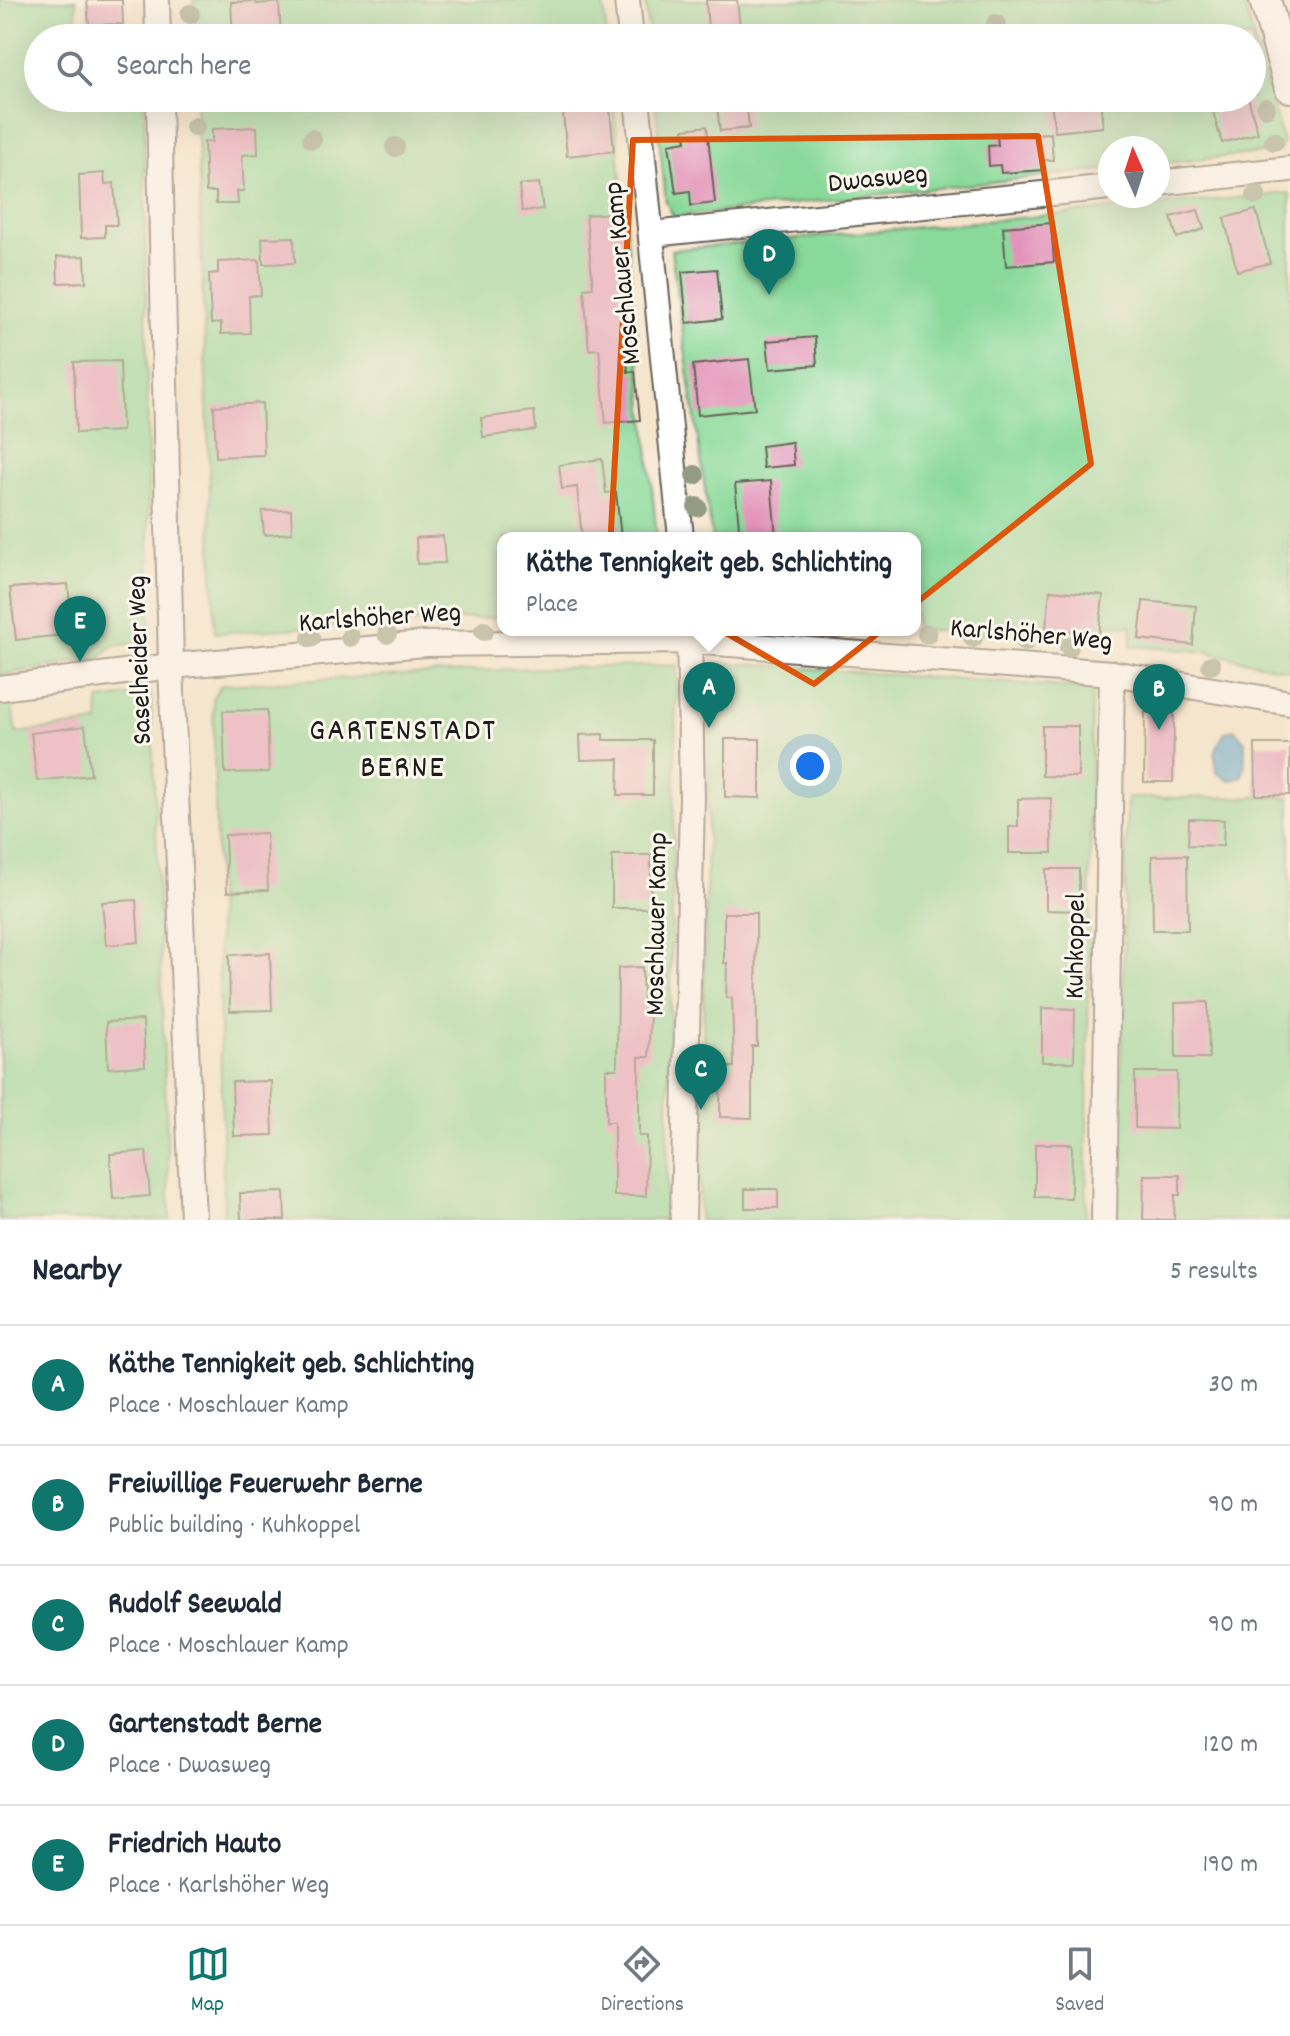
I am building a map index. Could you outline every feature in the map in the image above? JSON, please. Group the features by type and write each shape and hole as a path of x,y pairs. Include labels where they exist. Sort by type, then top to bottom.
{"street":[{"path":"157,0 158,24"},
{"path":"627,0 630,24"},
{"path":"1265,0 1290,87"},
{"name":"Saselheider Weg","path":"159,112 171,666 193,1220"},
{"name":"Moschlauer Kamp","path":"639,112 680,532"},
{"path":"1170,182 1290,169"},
{"name":"Dwasweg","path":"652,234 1098,188"},
{"name":"Karlshöher Weg","path":"0,688 171,666 425,644 661,636"},
{"name":"Moschlauer Kamp","path":"683,1220 692,798 690,636"},
{"name":"Karlshöher Weg","path":"701,636 1112,673 1290,703"},
{"name":"Kuhkoppel","path":"1104,1220 1112,673"}],"highlighted area":[{"path":"1038,136 1091,464 814,684 609,565 633,140"}],"green space":[{"path":"0,0 76,0 77,24 24,24 24,112 144,112 150,641 113,646 100,658 0,675"},
{"path":"193,0 603,0 606,24 194,24"},
{"path":"645,0 1243,0 1250,24 648,24"},
{"path":"1266,82 1283,142 1279,151 1170,163 1170,136 1098,136 1098,170 674,217 666,202 656,112 1266,112"},
{"path":"196,112 614,112 656,532 497,532 497,617 215,633"},
{"path":"1290,193 1290,671 1207,652 1131,646 1132,626 1107,624 1100,640 921,629 921,532 711,532 671,250 1127,208 1170,208 1170,204"},
{"path":"721,662 1092,689 1086,1220 699,1220 711,667"},
{"path":"677,665 666,1220 224,1220 213,698 221,685 515,669"},
{"path":"151,693 170,1220 0,1220 0,700 11,699 16,733 98,723 99,700"},
{"path":"1290,797 1290,1220 1118,1220 1127,798"}],"water":[{"path":"1234,729 1245,742 1245,765 1242,777 1229,781 1217,773 1214,752 1225,732"}],"building":[{"path":"87,0 122,0 123,24 89,24"},
{"path":"706,0 737,0 740,24 708,24"},
{"path":"231,2 279,2 280,24 232,24"},
{"path":"563,112 610,112 614,151 567,156"},
{"path":"718,112 747,112 749,128 720,131"},
{"path":"1052,112 1101,112 1103,127 1055,132"},
{"path":"1213,112 1252,112 1258,133 1222,143"},
{"path":"707,126 715,203 691,206 690,191 676,193 669,144 686,141 684,129"},
{"path":"257,127 258,154 242,155 244,191 237,191 238,204 216,204 216,192 206,192 204,142 212,142 212,129"},
{"path":"1051,133 1053,160 1044,160 1044,170 1001,173 1000,165 989,166 988,146 998,145 997,136"},
{"path":"104,173 105,184 114,183 117,225 105,225 105,237 81,238 79,175"},
{"path":"539,183 543,209 522,211 519,185"},
{"path":"1198,210 1204,229 1177,238 1171,217"},
{"path":"1256,210 1270,263 1237,271 1224,218"},
{"path":"622,212 627,268 618,269 628,372 635,372 640,420 606,423 599,349 589,350 584,288 593,287 586,215"},
{"path":"1051,223 1054,262 1006,266 1003,227"},
{"path":"294,237 295,263 263,264 262,238"},
{"path":"85,256 86,282 58,283 57,257"},
{"path":"259,260 261,295 249,296 250,333 221,334 221,323 211,324 209,274 218,273 218,262"},
{"path":"717,269 722,319 687,323 682,272"},
{"path":"815,337 817,365 770,369 767,341"},
{"path":"749,359 755,409 698,415 693,365"},
{"path":"120,361 122,431 76,433 74,362"},
{"path":"262,403 264,455 216,457 214,406"},
{"path":"534,411 536,430 483,437 481,418"},
{"path":"792,442 794,465 763,468 761,446"},
{"path":"602,459 606,493 616,492 620,532 581,532 577,487 562,489 559,465"},
{"path":"771,481 775,532 739,532 735,484"},
{"path":"291,510 292,533 264,535 262,511"},
{"path":"443,536 445,563 417,564 416,538"},
{"path":"68,584 73,634 16,640 10,588"},
{"path":"1050,590 1103,595 1099,634 1046,628"},
{"path":"1143,601 1196,606 1193,645 1139,639"},
{"path":"267,710 269,772 225,773 223,711"},
{"path":"1145,712 1174,713 1173,782 1144,782"},
{"path":"85,726 91,775 37,781 31,733"},
{"path":"1042,726 1078,726 1078,777 1042,776"},
{"path":"603,734 603,740 653,740 653,795 618,795 619,759 581,760 580,735"},
{"path":"725,739 760,739 760,798 725,797"},
{"path":"1255,744 1290,744 1290,795 1256,795"},
{"path":"1051,798 1052,853 1009,853 1009,827 1018,827 1018,799"},
{"path":"1189,819 1224,820 1223,846 1188,845"},
{"path":"266,833 268,890 227,892 225,835"},
{"path":"612,855 651,855 651,908 612,908"},
{"path":"1187,855 1188,930 1153,930 1152,856"},
{"path":"1046,869 1079,869 1079,911 1046,910"},
{"path":"136,900 139,942 106,945 102,902"},
{"path":"724,913 756,913 757,1046 752,1046 752,1118 720,1117 721,1067 734,1067 732,998 726,998"},
{"path":"270,953 272,1010 230,1011 229,955"},
{"path":"642,967 643,1003 650,1003 649,1057 639,1057 639,1136 647,1136 646,1196 614,1196 614,1122 606,1122 606,1069 617,1069 618,968"},
{"path":"1208,1002 1209,1058 1176,1058 1175,1003"},
{"path":"1042,1008 1075,1009 1074,1062 1042,1062"},
{"path":"143,1020 145,1066 108,1068 106,1022"},
{"path":"1135,1072 1177,1072 1176,1129 1135,1128"},
{"path":"271,1081 273,1135 234,1136 232,1082"},
{"path":"1035,1144 1072,1144 1071,1198 1035,1197"},
{"path":"146,1151 150,1196 113,1199 110,1154"},
{"path":"1144,1175 1180,1175 1180,1195 1175,1195 1174,1220 1143,1220"},
{"path":"745,1189 778,1189 778,1208 745,1208"},
{"path":"284,1192 285,1220 241,1220 240,1193"}],"place":[{"name":"Gartenstadt Berne","path":"769,295"},
{"name":"Friedrich Hauto","path":"80,662"},
{"name":"Käthe Tennigkeit geb. Schlichting","path":"709,728"},
{"name":"Freiwillige Feuerwehr Berne","path":"1159,730"},
{"name":"Rudolf Seewald","path":"701,1110"}],"district":[{"name":"GARTENSTADT BERNE","path":"403,752"}]}
